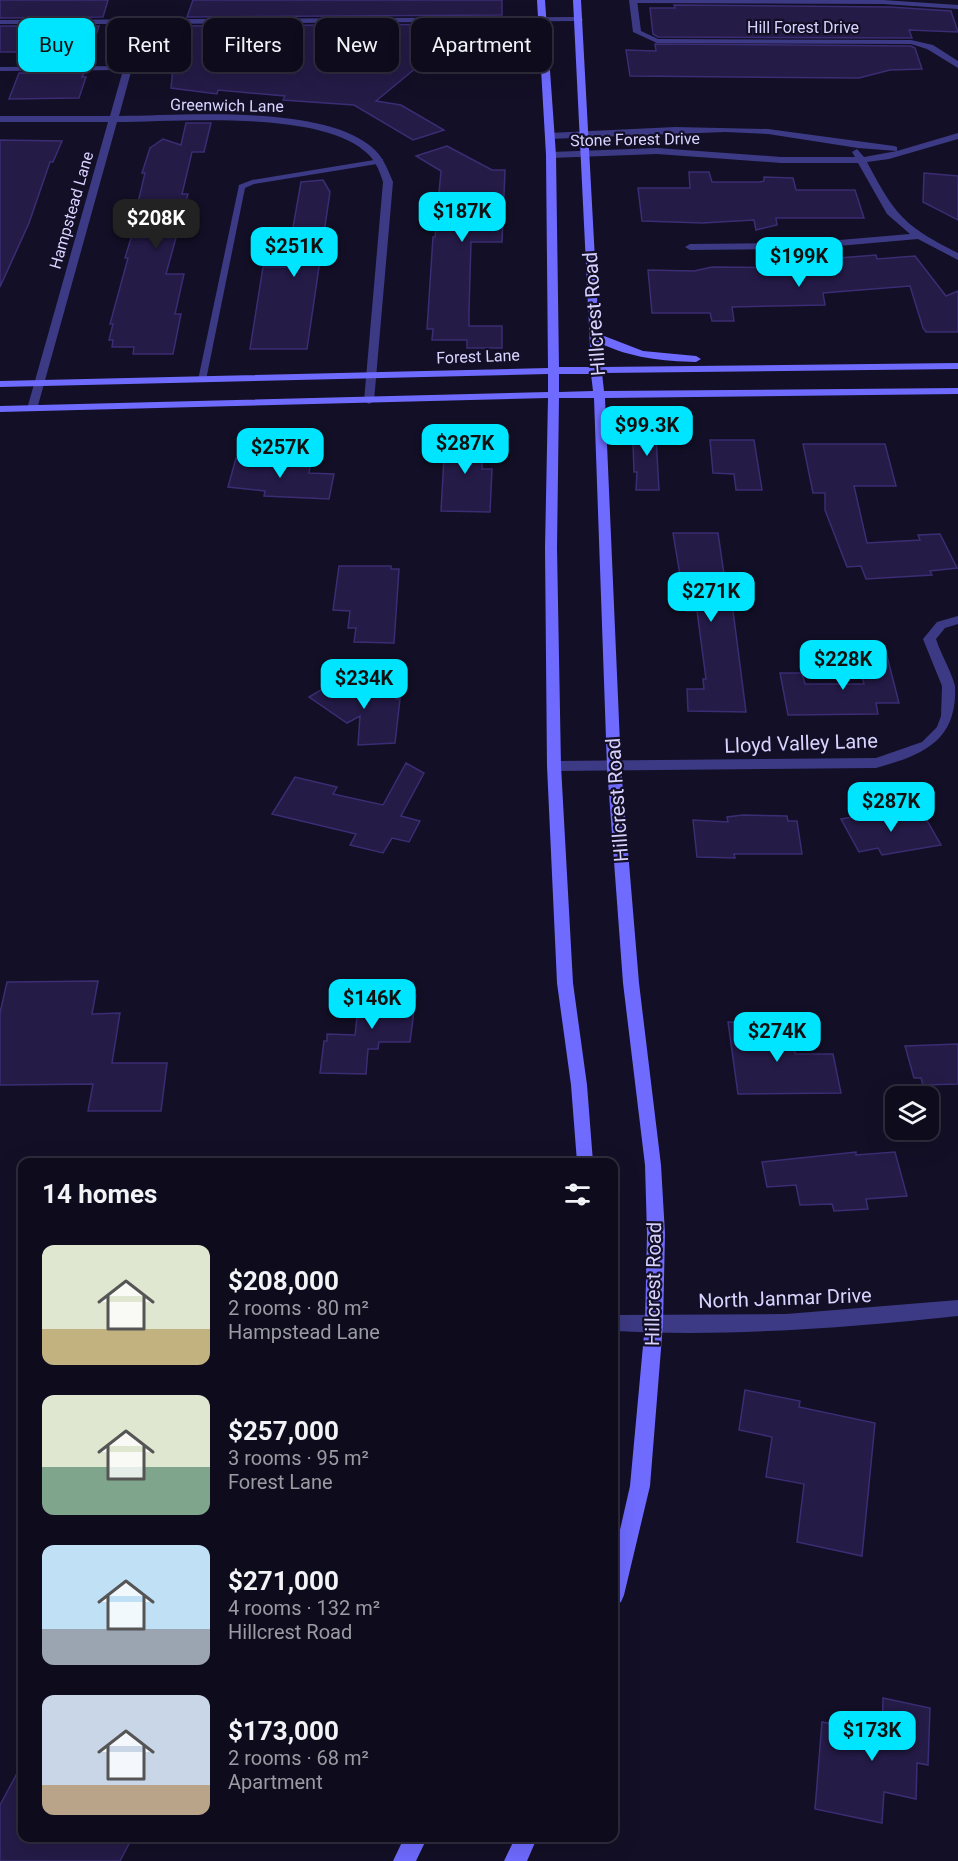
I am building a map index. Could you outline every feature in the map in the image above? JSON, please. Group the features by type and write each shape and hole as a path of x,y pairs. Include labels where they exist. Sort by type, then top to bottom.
{"main road":[{"name":"Hillcrest Road","path":"541,0 542,18"},
{"name":"Hillcrest Road","path":"577,0 582,136 599,395 614,766 631,983 653,1165 656,1234 654,1324 640,1486 618,1578"},
{"name":"Hillcrest Road","path":"545,72 551,155 554,370 551,548 554,766 565,983 579,1085 585,1158"},
{"path":"594,336 626,352 642,356 784,359 845,368"},
{"name":"Forest Lane","path":"0,384 554,370 958,366"},
{"path":"0,409 554,395 958,391"},
{"path":"404,1861 414,1842"},
{"path":"515,1861 524,1842"}],"street":[{"name":"Hill Forest Drive","path":"633,1 636,27 642,37 657,41 911,42 930,47 958,65"},
{"path":"552,19 579,19"},
{"path":"191,21 411,20"},
{"path":"0,22 107,21"},
{"name":"Hampstead Lane","path":"32,408 126,72"},
{"name":"Greenwich Lane","path":"0,119 249,119 306,124 336,132 360,143 380,161"},
{"name":"Stone Forest Drive","path":"549,136 582,136 672,129 753,143 781,160 862,160 958,136"},
{"name":"Stone Forest Drive","path":"551,155 657,151 753,143 781,132 852,144 909,150"},
{"path":"852,144 885,204 898,219 918,236 958,257"},
{"path":"369,401 388,182 380,161"},
{"path":"690,247 793,248 861,244 918,236"},
{"name":"Lloyd Valley Lane","path":"554,766 876,763 913,752 938,738 948,722 948,683 935,660 929,639 941,625 958,620"},
{"name":"North Janmar Drive","path":"618,1323 796,1322 881,1317 958,1308"}],"lane":[{"path":"633,1 883,2 958,7"},
{"path":"0,69 107,68"},
{"path":"202,380 242,187 252,182 380,161"}],"building":[{"path":"0,0 108,0 103,17 0,18"},
{"path":"193,0 502,0 502,15 187,17"},
{"path":"674,5 890,7 951,11 958,32 909,30 912,38 658,37 653,34 650,8 675,8"},
{"path":"303,25 315,25 315,72 399,72 399,25 411,25 411,72 376,101 401,105 444,130 413,140 354,105 283,100 285,96 218,90 217,94 171,88 173,72 191,72 191,26 203,26 203,72 303,72"},
{"path":"0,26 18,26 18,52 0,52"},
{"path":"95,26 99,26 95,39"},
{"path":"655,44 911,46 915,48 922,69 890,70 859,78 630,76 626,50 656,51"},
{"path":"19,73 84,73 82,77 86,77 79,98 9,99"},
{"path":"186,123 211,123 204,152 192,152 182,194 188,194 166,274 184,274 175,314 181,314 173,354 133,354 134,347 112,347 113,340 109,340 113,324 110,324 128,258 125,258 138,215 135,215 145,173 142,173 150,148 163,139 181,145"},
{"path":"0,140 62,141 53,162 50,162 29,223 0,287"},
{"path":"447,146 492,170 505,170 502,242 471,242 469,311 469,326 502,326 502,348 467,348 467,340 432,340 433,329 427,329 433,237 435,237 441,171 416,156"},
{"path":"689,172 709,172 712,182 760,182 764,181 764,177 793,178 796,190 855,190 864,218 776,218 777,225 756,230 754,220 703,223 642,221 638,188 690,188"},
{"path":"924,173 958,176 958,220 923,202"},
{"path":"323,180 330,192 307,349 250,349 263,267 286,267 301,182"},
{"path":"876,255 877,259 915,256 946,296 958,291 958,332 926,332 910,286 823,293 825,305 732,307 734,321 712,321 710,313 652,313 648,270 694,271 712,267 842,268 839,258"},
{"path":"641,419 655,419 659,490 636,490 637,472 634,472 633,444 639,444"},
{"path":"440,436 483,436 482,469 492,469 490,512 441,511 444,457 439,456"},
{"path":"710,440 754,440 762,490 736,490 734,474 713,473"},
{"path":"803,444 885,444 896,486 854,486 867,543 920,540 918,535 940,534 957,568 930,571 932,575 866,579 861,566 847,567 825,510 825,493 813,493"},
{"path":"236,458 290,460 288,466 310,467 309,473 334,474 329,499 264,496 265,491 228,487"},
{"path":"673,533 718,533 727,595 731,595 746,712 688,711 687,689 704,689 703,679 706,679 697,611 686,611"},
{"path":"339,566 391,566 391,569 399,569 394,643 354,642 356,628 348,628 350,611 333,610"},
{"path":"856,652 886,652 899,703 876,703 878,714 788,715 780,673 802,673 805,684 864,684"},
{"path":"329,685 397,686 396,699 400,699 395,743 358,745 360,716 347,723 309,697"},
{"path":"406,763 424,773 401,816 420,821 409,842 392,838 383,853 350,845 356,834 272,814 295,777 337,787 333,794 383,805"},
{"path":"921,810 941,845 882,855 878,848 859,852 841,819 873,813 877,819"},
{"path":"787,816 788,821 797,821 802,854 734,854 735,858 697,857 693,820 728,822 727,817"},
{"path":"98,981 92,1014 120,1013 112,1063 167,1063 161,1111 88,1111 93,1084 0,1085 0,1013 7,982"},
{"path":"374,983 413,983 412,995 416,995 410,1042 379,1042 378,1049 368,1049 366,1074 320,1073 327,1034 355,1035 358,1008 372,1008"},
{"path":"728,1022 780,1022 784,1043 793,1043 795,1054 833,1054 841,1093 738,1094"},
{"path":"958,1044 958,1084 923,1085 921,1078 914,1078 905,1046"},
{"path":"856,1152 856,1155 895,1152 907,1196 866,1199 868,1209 834,1211 832,1204 800,1205 796,1185 767,1187 762,1162"},
{"path":"745,1390 800,1401 799,1407 875,1423 862,1556 797,1542 804,1484 766,1477 772,1437 739,1430"},
{"path":"883,1698 930,1708 928,1765 917,1763 916,1799 884,1792 882,1823 815,1809 822,1722 882,1734"},
{"path":"18,1771 18,1842 130,1842 120,1861 0,1861 0,1805"}]}
